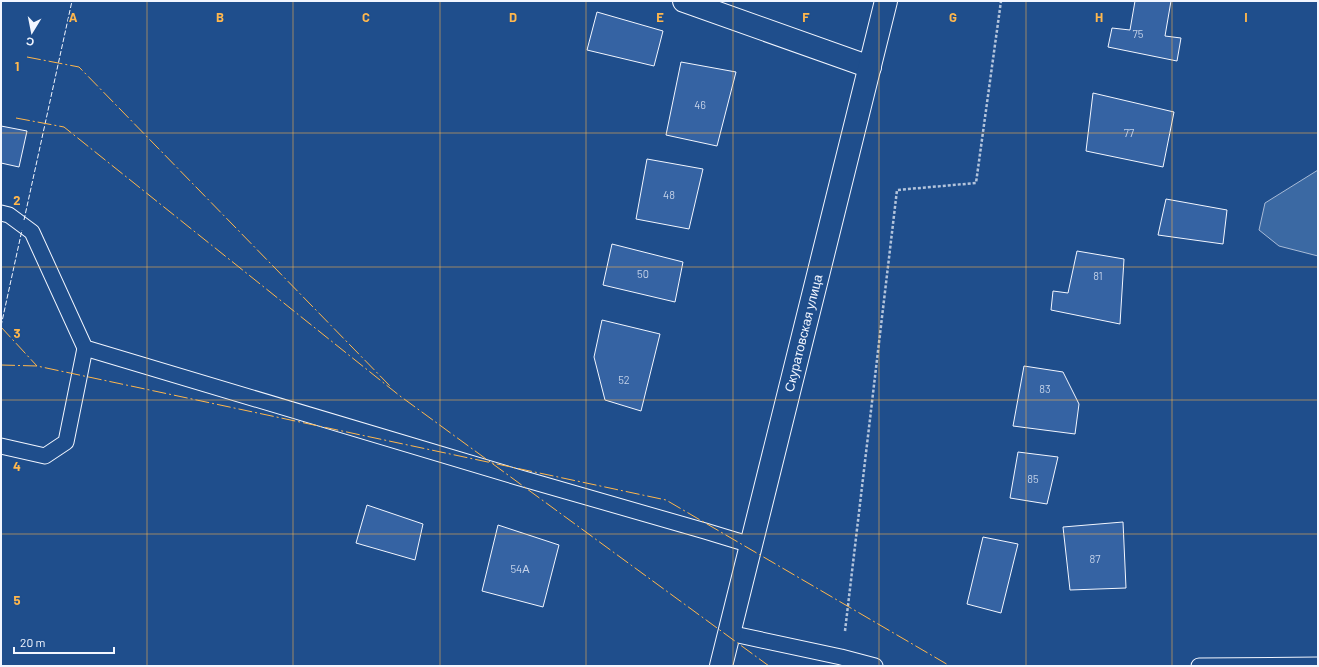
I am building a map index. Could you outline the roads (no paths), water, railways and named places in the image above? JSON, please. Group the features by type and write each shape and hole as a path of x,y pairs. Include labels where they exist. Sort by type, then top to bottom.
{"street":[{"path":"684,1 870,67"},
{"name":"Скуратовская улица","path":"720,666 886,1"}],"lane":[{"path":"1,213 9,214 32,232 85,348 66,442 45,456 1,446"},
{"path":"85,348 510,475 751,545"},
{"path":"729,632 842,657 875,666"},
{"path":"1200,666 1318,665"}],"water":[{"path":"1318,170 1318,256 1279,246 1259,230 1265,203"}]}
